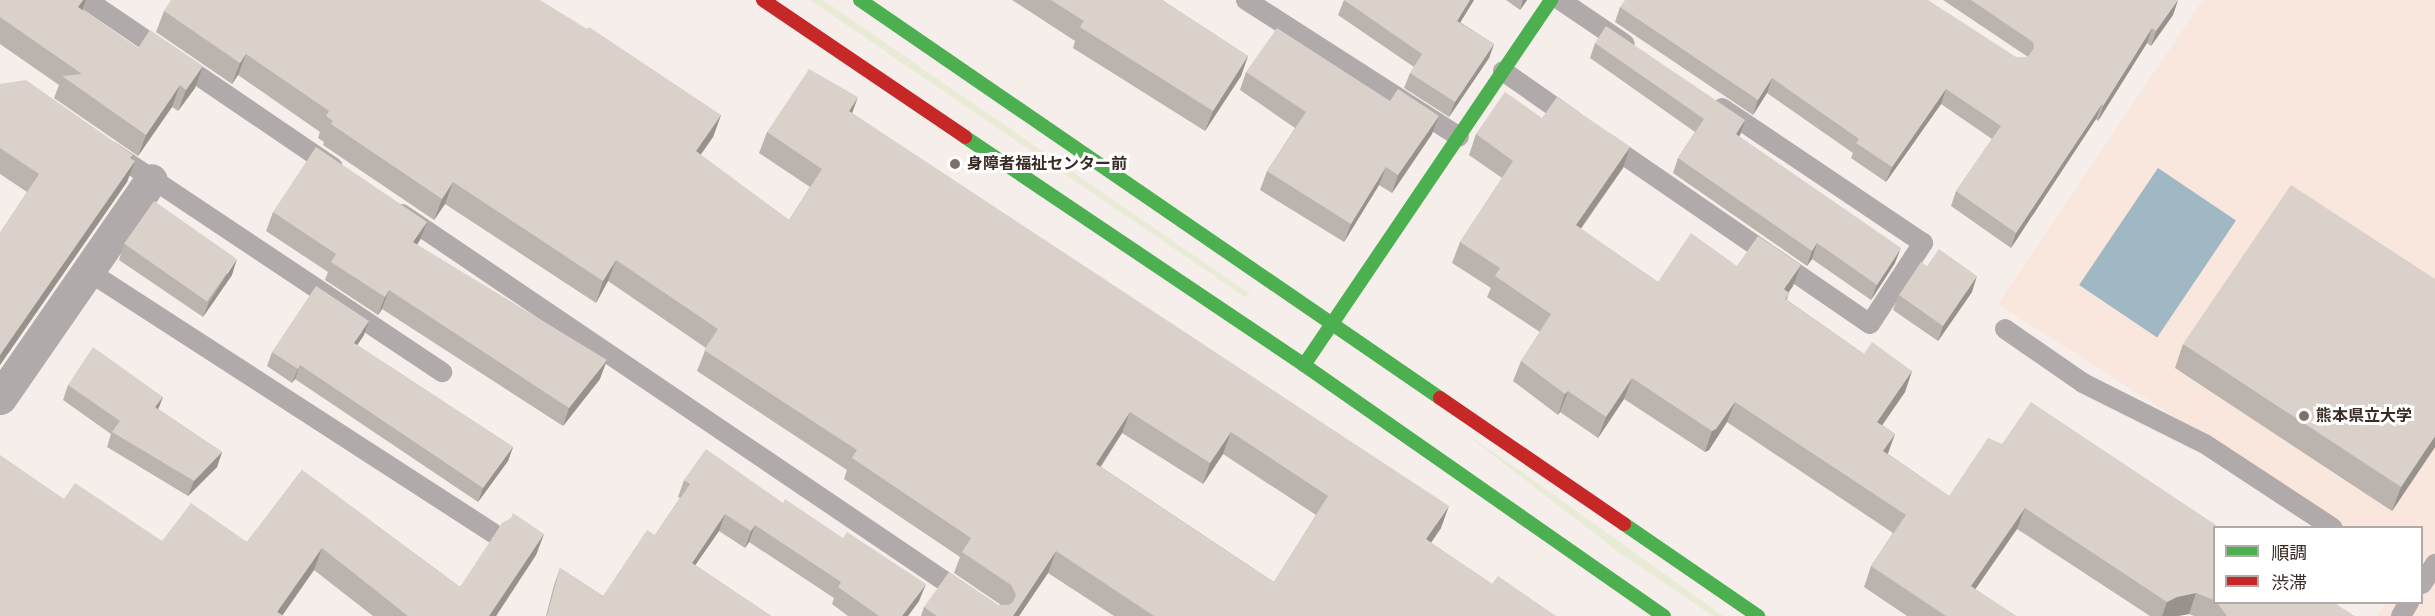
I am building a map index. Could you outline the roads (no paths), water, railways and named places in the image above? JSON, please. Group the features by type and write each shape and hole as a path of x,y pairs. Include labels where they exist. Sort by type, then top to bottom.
{"street":[{"path":"763,0 1304,365 1664,616"},
{"path":"860,0 1758,616"},
{"path":"1304,365 1551,0"},
{"path":"4,384 152,180"}],"lane":[{"path":"87,0 354,181"},
{"path":"1246,0 1459,137"},
{"path":"1560,0 1639,52"},
{"path":"1503,71 1870,324 1923,243 1707,98"},
{"path":"96,141 442,372"},
{"path":"384,201 996,616"},
{"path":"88,271 493,533"},
{"path":"2005,329 2083,383 2205,444 2330,526"},
{"path":"2423,581 2435,564"}],"water":[{"path":"2158,168 2236,221 2157,337 2079,285"}],"place":[{"name":"身障者福祉センター前","path":"955,164"},
{"name":"熊本県立大学","path":"2304,416"}]}
